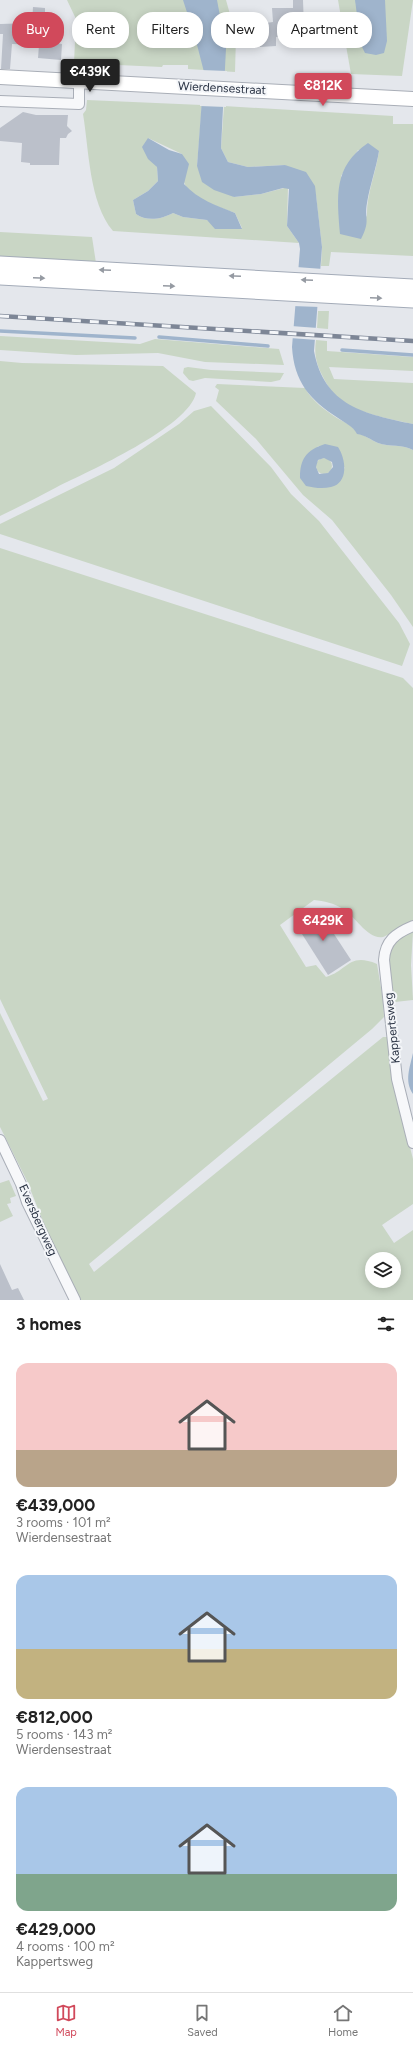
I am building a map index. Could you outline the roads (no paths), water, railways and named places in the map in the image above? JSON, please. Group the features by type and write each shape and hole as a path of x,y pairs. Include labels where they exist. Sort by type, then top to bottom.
{"main road":[{"path":"0,264 340,289 413,300"},
{"path":"0,277 274,284"},
{"path":"340,289 413,287"}],"street":[{"name":"Wierdensestraat","path":"0,77 234,88 413,99"},
{"path":"0,101 79,104 79,81"},
{"name":"Kappertsweg","path":"413,926 392,938 387,946 384,960 398,1079 413,1143"},
{"name":"Eversbergweg","path":"0,1140 21,1184 27,1202 75,1300"}],"water":[{"path":"183,0 217,0 219,12 211,12 211,48 226,48 221,148 228,162 248,167 285,165 306,172 315,186 322,247 314,351 319,370 327,384 337,396 349,404 363,411 379,416 413,424 413,450 405,447 378,443 365,436 357,434 351,427 319,404 305,389 300,380 293,359 292,347 300,249 299,243 287,226 289,189 283,188 261,194 234,197 214,190 202,182 197,166 204,72 198,48 203,48 203,12 187,12"},
{"path":"355,0 385,0 387,41 384,53 376,55 365,53 362,48 372,48 372,12 357,12"},
{"path":"148,138 169,150 182,154 189,164 184,184 201,198 235,213 242,229 215,229 207,220 183,217 173,213 154,219 145,218 136,214 133,200 148,191 158,181 157,167 148,159 142,147"},
{"path":"368,143 379,151 366,208 366,228 361,239 340,234 338,195 343,172 348,162"},
{"path":"325,444 338,447 341,452 344,470 341,481 337,485 325,488 306,486 300,478 301,466 305,456 318,446","holes":["324,458 332,462 333,467 328,473 319,474 316,467 318,460"]},
{"path":"413,1053 413,1094 410,1089 408,1079"}],"waterway":[{"path":"0,331 135,338"},
{"path":"159,337 268,346"},
{"path":"342,350 413,355"}],"railway":[{"path":"0,316 413,341"}]}
